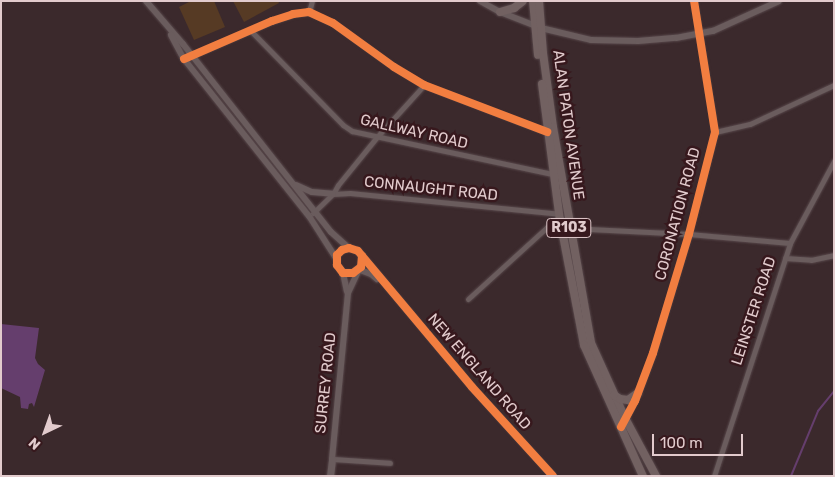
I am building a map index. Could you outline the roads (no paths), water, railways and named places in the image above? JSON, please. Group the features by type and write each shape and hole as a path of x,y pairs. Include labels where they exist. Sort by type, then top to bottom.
{"main road":[{"path":"500,12 514,8 523,1"},
{"name":"ALAN PATON AVENUE","path":"533,1 569,228 591,343 613,393 644,476"},
{"name":"ALAN PATON AVENUE","path":"539,1 538,27 547,132 560,217 584,346 623,423 656,476"},
{"path":"613,393 616,398 624,400 632,399 638,393"},
{"name":"SURREY ROAD","path":"330,476 332,459"}],"street":[{"path":"309,12 312,1"},
{"path":"480,1 500,12 538,27 602,41 638,41 698,35 725,26 779,1"},
{"name":"CORONATION ROAD","path":"623,423 638,393 689,234 715,132 694,1"},
{"path":"146,2 192,56 331,232 349,248 358,251 362,256 359,271 350,274 343,272 337,265 336,258 309,216 184,59 168,29"},
{"path":"184,59 250,30 293,14 309,12 333,23 394,67 424,85 547,132"},
{"name":"GALLWAY ROAD","path":"250,30 343,125 355,132 376,138 553,174"},
{"path":"715,132 750,124 834,84"},
{"path":"309,216 333,194 338,185 376,138 424,85"},
{"name":"LEINSTER ROAD","path":"714,476 790,243 834,161"},
{"path":"294,185 312,192 333,194"},
{"name":"CONNAUGHT ROAD","path":"333,194 350,193 560,217"},
{"path":"468,300 560,217"},
{"path":"569,228 582,226 790,243"},
{"path":"336,258 342,250 349,248"},
{"path":"785,258 812,260 834,254"},
{"name":"NEW ENGLAND ROAD","path":"362,256 472,387 554,476"},
{"name":"NEW ENGLAND ROAD","path":"359,271 371,274 386,285"},
{"name":"SURREY ROAD","path":"348,293 359,271"},
{"name":"SURREY ROAD","path":"332,459 348,293 343,272"},
{"path":"332,459 390,463"}],"waterway":[{"path":"791,476 818,411 834,391"}]}
